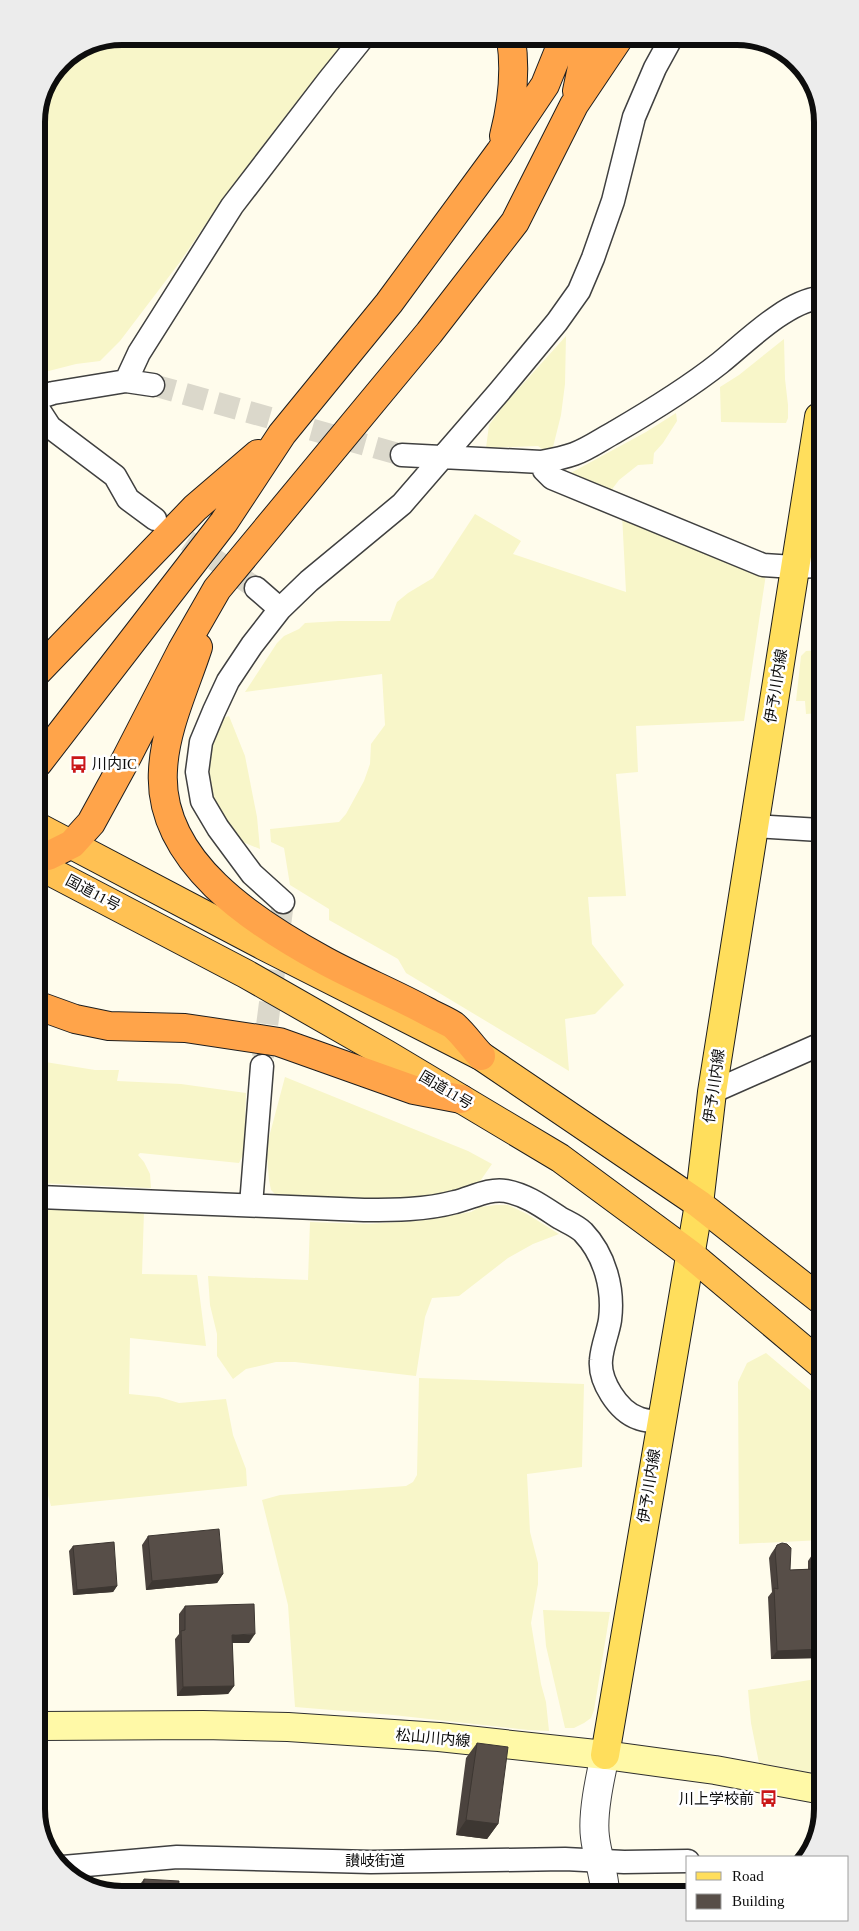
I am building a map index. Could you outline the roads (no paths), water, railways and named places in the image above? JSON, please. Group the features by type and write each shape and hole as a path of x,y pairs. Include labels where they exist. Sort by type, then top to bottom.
{"highway":[{"path":"500,152 511,108 514,55 512,45"},
{"path":"45,754 224,522 282,434 389,303 500,152 545,85 561,45"},
{"path":"574,105 587,45"},
{"path":"45,855 48,856 72,844 91,823 182,650 217,589 429,333 515,222 574,105 614,45"},
{"path":"45,665 195,508 282,434"},
{"path":"217,589 169,733 163,771 166,806 180,843 204,875 257,920 325,961 391,992 454,1026 481,1056"},
{"path":"45,830 264,946 481,1056 698,1204 814,1295"},
{"name":"国道11号","path":"45,868 246,974 386,1054 560,1158 690,1254 814,1358"},
{"path":"45,1008 75,1019 109,1026 186,1028 279,1042 414,1090 461,1099"}],"main road":[{"name":"伊予川内線","path":"604,1755 690,1254 712,1092 755,826 807,567 814,480"},
{"name":"松山川内線","path":"45,1726 203,1725 288,1727 439,1738 604,1755 715,1770 814,1788"}],"street":[{"path":"126,381 139,353 232,206 357,45"},
{"path":"284,902 252,874 218,828 202,801 197,772 201,742 228,681 252,645 280,609 309,581 402,504 444,457 557,322 579,291 613,201 634,117 655,68 668,45"},
{"path":"402,455 541,462 576,453 650,412 720,363 757,332 786,312 814,299"},
{"path":"45,396 126,381 152,385"},
{"path":"45,419 50,427 115,476 128,499 155,518"},
{"path":"541,462 544,470 552,478 763,565 807,567"},
{"path":"256,588 280,609"},
{"path":"755,826 814,830"},
{"path":"712,1092 814,1047"},
{"path":"251,1204 262,1066"},
{"path":"45,1197 401,1210 456,1202 483,1192 504,1191 525,1196 582,1231 596,1250 608,1276 612,1300 610,1321 600,1362 606,1384 619,1405 638,1418 660,1422"},
{"path":"604,1755 598,1788 595,1836 605,1886"},
{"name":"讃岐街道","path":"73,1868 177,1856 371,1862 565,1859 686,1861"}],"tunnel":[{"path":"153,385 402,455"},
{"path":"160,522 256,588"},
{"path":"263,1057 283,902"}],"place":[{"name":"川内IC","path":"78,764"},
{"name":"川上学校前","path":"768,1799"}]}
